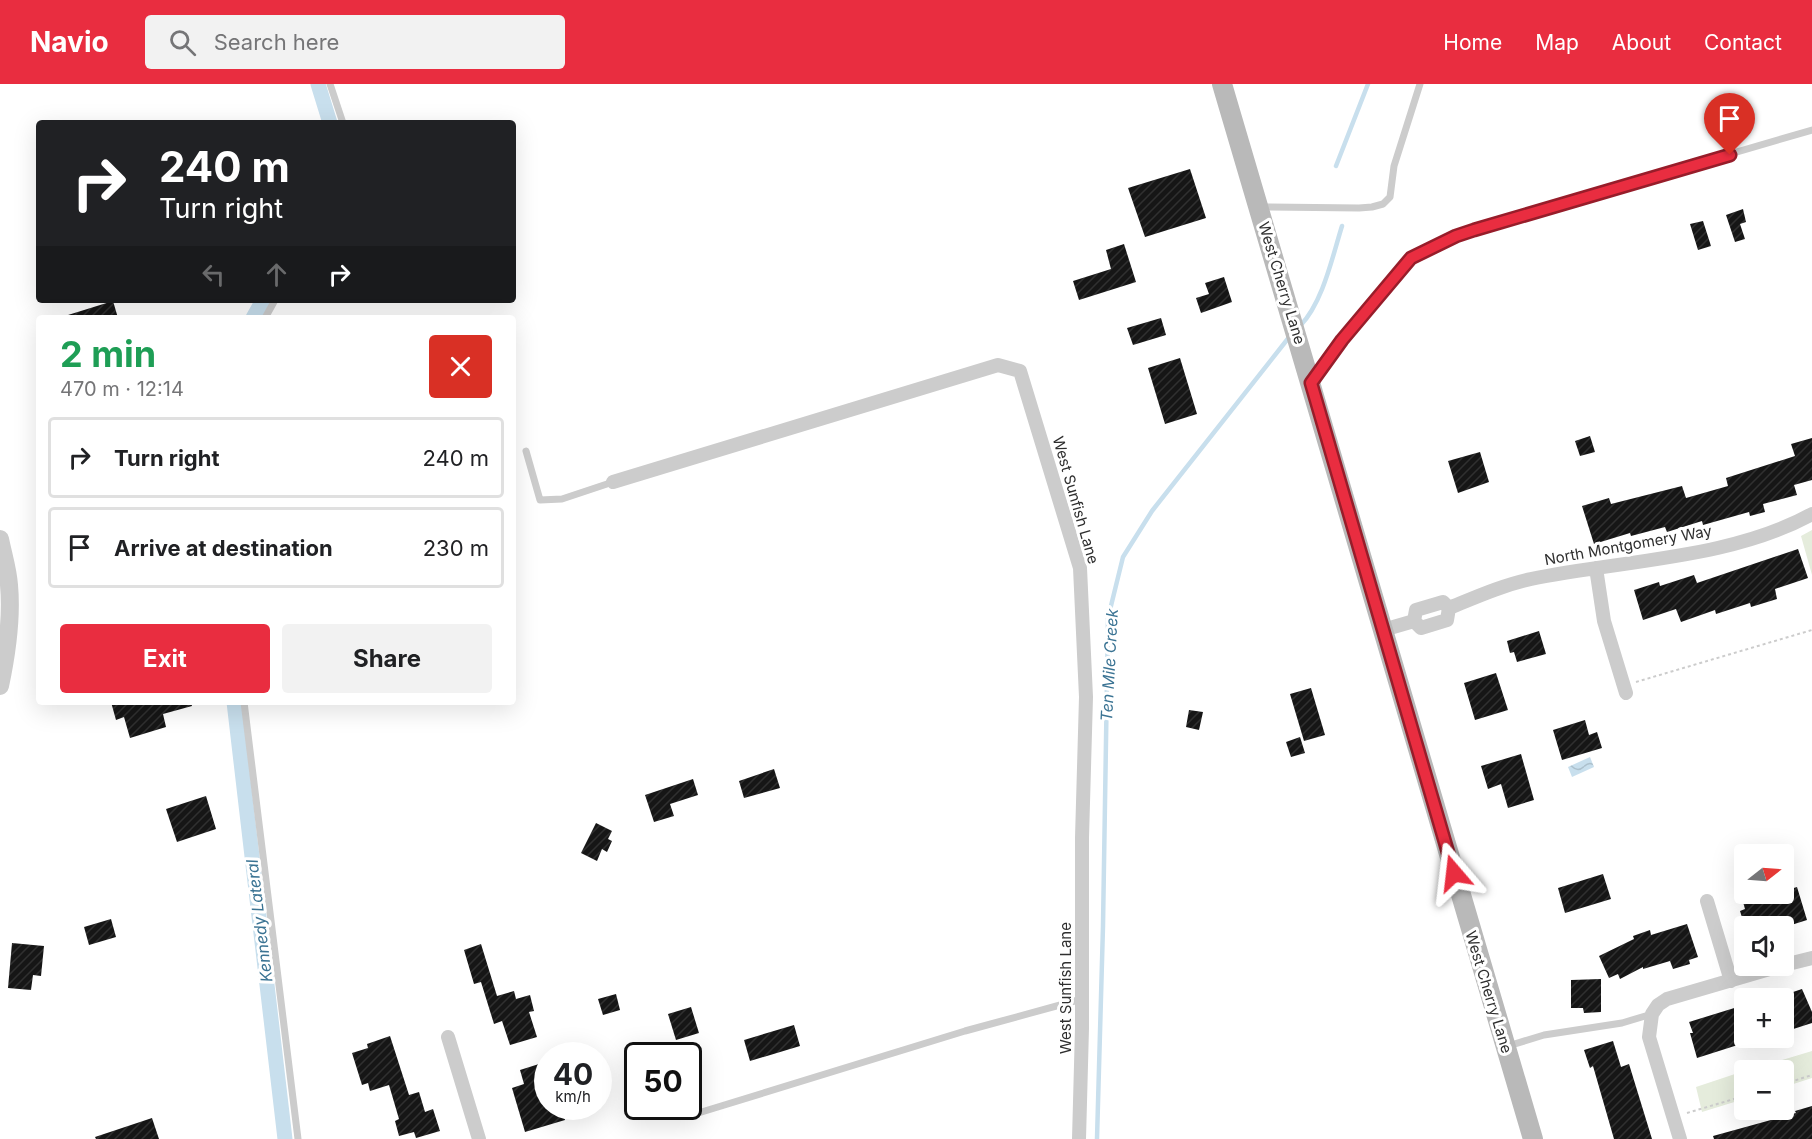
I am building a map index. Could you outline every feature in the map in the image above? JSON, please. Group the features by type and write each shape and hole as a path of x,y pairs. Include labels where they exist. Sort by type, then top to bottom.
{"main road":[{"name":"West Cherry Lane","path":"1222,84 1533,1139"}],"street":[{"name":"West Sunfish Lane","path":"614,482 998,365 1020,370 1080,568 1086,697 1079,1139"},
{"name":"North Montgomery Way","path":"1383,630 1414,621 1416,610 1443,602 1449,608 1499,588 1530,579 1707,549 1761,536 1812,514"},
{"path":"0,539 9,584 5,608 6,657 0,686"},
{"path":"1596,568 1604,621 1629,688"},
{"path":"1707,901 1731,981"},
{"path":"1794,962 1812,958"},
{"path":"1680,1139 1649,1037 1652,1014 1658,1005 1667,999 1747,976"},
{"path":"448,1037 479,1139"}],"lane":[{"path":"330,84 342,120"},
{"path":"1259,207 1359,208 1383,204 1390,197 1394,166 1420,84"},
{"path":"1311,383 1355,324 1411,258 1456,236 1511,218 1812,130"},
{"path":"526,452 540,500 562,499 614,482"},
{"path":"244,705 298,1139"},
{"path":"702,1112 965,1031 1082,999"},
{"path":"1505,1047 1544,1035 1622,1023 1652,1014"}],"path":[{"path":"1629,688 1812,630"},
{"path":"1794,1081 1812,1075"},
{"path":"1684,1114 1734,1099"}],"green space":[{"path":"1812,530 1812,575 1801,536"},
{"path":"1812,1051 1812,1078 1794,1084 1794,1060 1782,1060"},
{"path":"1734,1074 1734,1102 1702,1112 1696,1087"}],"water":[{"path":"1590,757 1594,767 1572,777 1568,767"}],"building":[{"path":"1190,169 1206,218 1145,237 1128,188"},
{"path":"1743,209 1746,222 1740,224 1745,239 1735,242 1726,215"},
{"path":"1703,221 1711,246 1698,250 1690,224"},
{"path":"1124,244 1136,282 1079,300 1073,281 1111,269 1106,250"},
{"path":"1224,277 1232,302 1201,313 1196,298 1209,294 1205,283"},
{"path":"114,303 117,315 68,315"},
{"path":"1161,318 1166,335 1133,345 1127,328"},
{"path":"1180,358 1197,414 1165,424 1148,368"},
{"path":"1590,436 1595,452 1580,456 1575,441"},
{"path":"1812,438 1812,480 1794,485 1797,495 1763,504 1765,512 1750,516 1749,512 1703,525 1702,521 1667,532 1665,527 1631,536 1630,533 1594,544 1582,506 1609,498 1611,504 1682,486 1686,498 1728,486 1726,478 1795,456 1791,444"},
{"path":"1480,452 1489,482 1458,493 1448,461"},
{"path":"1798,549 1808,578 1775,589 1777,599 1751,607 1750,603 1716,614 1715,610 1681,622 1676,609 1643,620 1634,590 1659,582 1660,586 1694,575 1697,583"},
{"path":"1539,631 1546,654 1517,662 1514,652 1510,653 1507,641"},
{"path":"1496,673 1508,710 1475,720 1464,683"},
{"path":"1311,688 1325,735 1304,741 1290,694"},
{"path":"112,705 192,706 163,714 166,727 130,738 124,717 116,720"},
{"path":"1189,710 1203,712 1199,730 1186,727"},
{"path":"1585,720 1589,735 1597,732 1602,748 1562,760 1553,730"},
{"path":"1300,737 1305,753 1291,757 1286,742"},
{"path":"1521,754 1534,800 1508,808 1501,784 1488,789 1481,766"},
{"path":"774,769 780,788 744,798 739,781"},
{"path":"693,779 698,795 670,804 674,816 654,822 645,795"},
{"path":"206,796 216,829 177,842 166,809"},
{"path":"596,823 612,831 608,839 612,841 607,852 602,849 597,861 581,853"},
{"path":"1603,874 1611,899 1565,913 1558,888"},
{"path":"1797,887 1807,920 1794,924 1794,916 1742,916 1740,911 1745,909 1744,904 1794,904 1794,888"},
{"path":"111,919 116,937 89,945 84,927"},
{"path":"1687,924 1698,957 1689,960 1690,964 1673,969 1670,961 1643,969 1643,967 1620,979 1618,974 1609,978 1599,956 1634,939 1633,936 1650,930 1651,935"},
{"path":"12,943 44,946 41,976 33,975 31,990 8,988"},
{"path":"481,944 497,996 514,991 516,999 530,995 534,1011 529,1012 537,1037 510,1045 502,1021 494,1024 481,982 474,984 464,950"},
{"path":"1601,979 1601,1012 1584,1013 1583,1008 1571,1008 1571,980"},
{"path":"1802,989 1812,1012 1812,1023 1794,1029 1794,992"},
{"path":"616,994 620,1010 603,1015 598,999"},
{"path":"691,1007 699,1033 676,1040 668,1014"},
{"path":"1734,1008 1734,1046 1697,1058 1689,1022"},
{"path":"794,1025 800,1046 750,1061 744,1040"},
{"path":"390,1036 409,1095 419,1092 425,1112 433,1109 440,1131 416,1138 414,1132 399,1136 395,1121 399,1119 389,1085 370,1091 368,1083 362,1085 352,1053 368,1048 367,1044"},
{"path":"1613,1041 1621,1067 1629,1064 1652,1139 1614,1139 1593,1066 1590,1068 1584,1050"},
{"path":"534,1066 534,1120 565,1120 525,1132 512,1088 524,1084 520,1070"},
{"path":"1812,1106 1812,1139 1714,1139 1713,1136 1771,1120 1794,1120 1795,1111"},
{"path":"152,1118 159,1139 96,1139 95,1137"}],"waterway":[{"name":"Kennedy Lateral","path":"318,84 329,120"},
{"name":"Ten Mile Creek","path":"1336,166 1368,84"},
{"name":"Ten Mile Creek","path":"1300,326 1321,292 1342,226"},
{"name":"Kennedy Lateral","path":"255,315 261,303"},
{"name":"Ten Mile Creek","path":"1097,1139 1108,618 1123,557 1152,511 1290,336"},
{"name":"Kennedy Lateral","path":"234,705 285,1139"}],"route":[{"path":"1454,873 1311,383 1342,340 1411,258 1456,236 1511,218 1730,155"}]}
